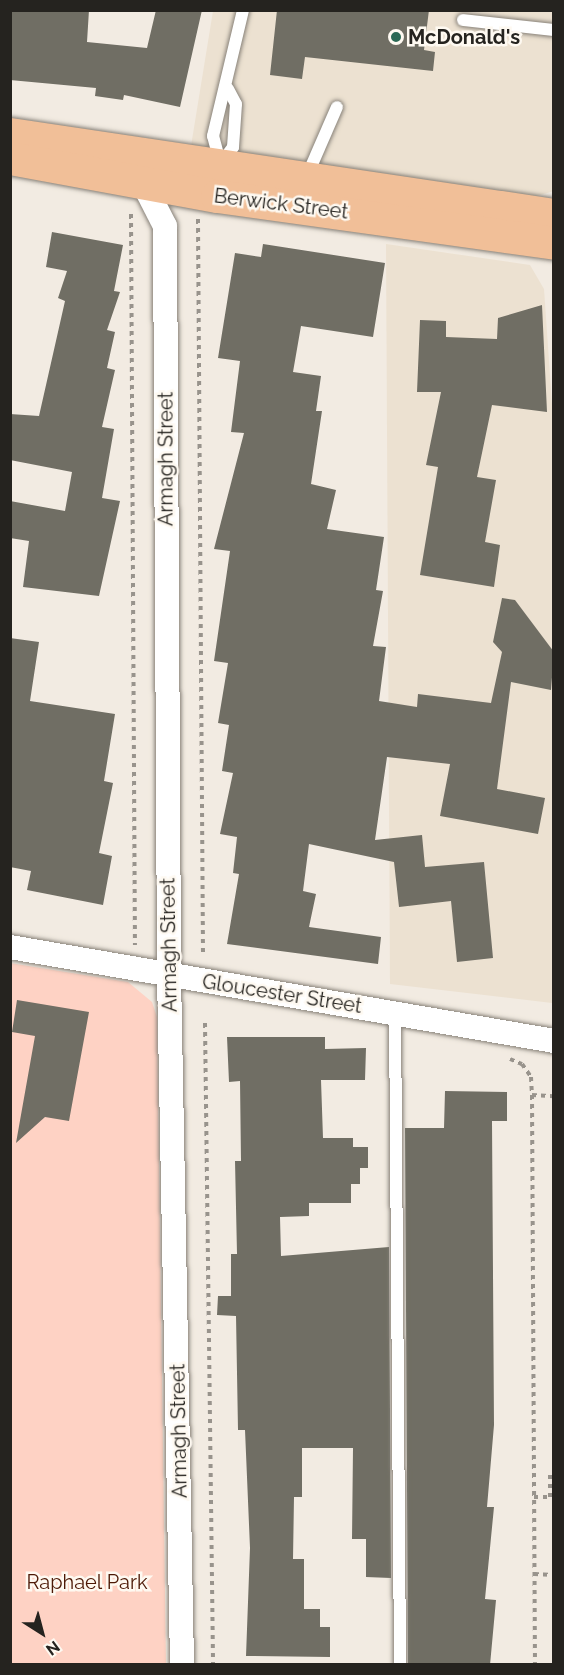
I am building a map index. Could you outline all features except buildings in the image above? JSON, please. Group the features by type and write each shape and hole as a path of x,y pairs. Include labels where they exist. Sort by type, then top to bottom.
{"main road":[{"name":"Berwick Street","path":"10,134 554,216"},
{"name":"Berwick Street","path":"10,158 137,195 194,203 259,201 554,243"}],"street":[{"name":"Armagh Street","path":"137,195 165,226 169,974 182,1665"},
{"path":"165,226 194,203"},
{"name":"Gloucester Street","path":"10,947 554,1041"}],"lane":[{"path":"243,10 228,89 221,100 212,144 221,164 234,183 259,201"},
{"path":"463,20 554,30"},
{"path":"221,164 233,147 236,104 228,89"},
{"path":"306,177 337,107"},
{"path":"395,1012 400,1665"}],"path":[{"path":"135,945 137,195"},
{"path":"194,203 203,956"},
{"path":"205,1023 213,1665"},
{"path":"502,1056 522,1064 531,1077 532,1095 535,1665"},
{"path":"532,1095 554,1096"},
{"path":"534,1497 550,1497 550,1471"},
{"path":"534,1574 554,1575"}],"shaded area":[{"path":"213,11 553,11 554,191 530,198 191,146"},
{"path":"386,244 530,265 544,289 554,433 552,1003 390,984"}],"green space":[{"name":"Raphael Park","path":"10,963 128,982 152,1002 157,1017 166,1664 11,1664"}],"place":[{"name":"McDonald's","path":"396,37"}]}
